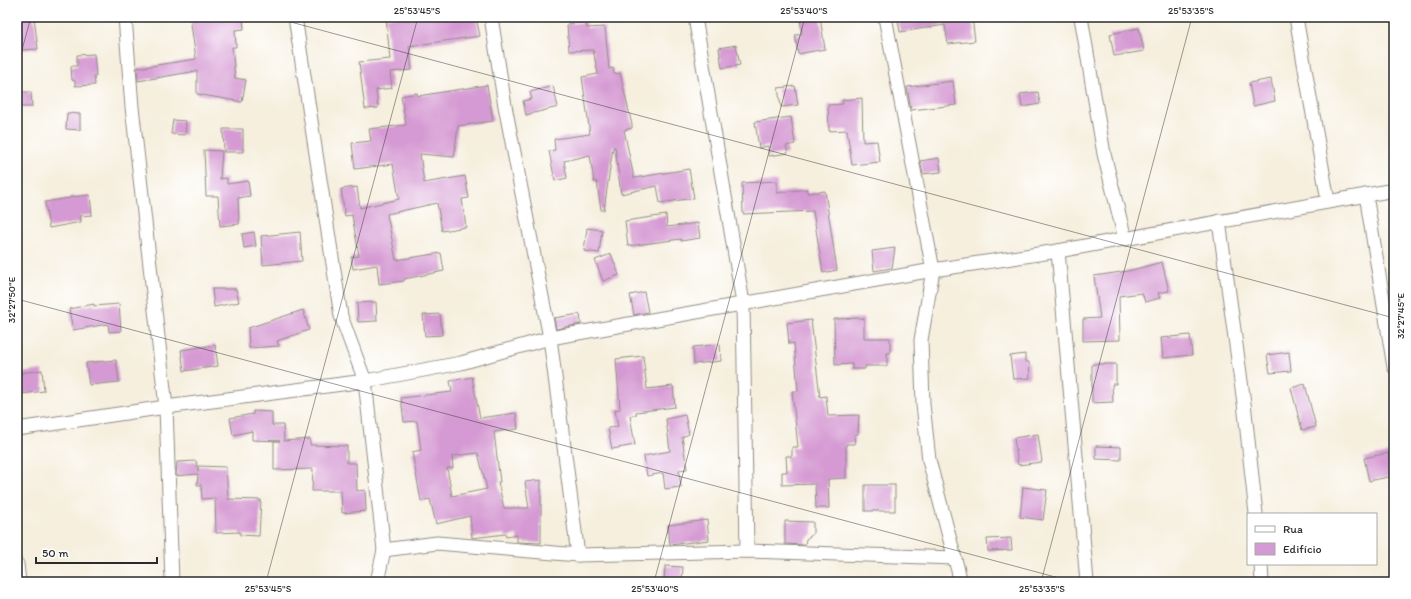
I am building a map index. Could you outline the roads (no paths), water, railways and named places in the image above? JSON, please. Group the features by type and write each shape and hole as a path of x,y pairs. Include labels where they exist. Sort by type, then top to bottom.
{"street":[{"path":"125,17 132,114 166,407 172,582"},
{"path":"294,17 311,116 340,316 365,381 384,550 377,582"},
{"path":"491,17 505,106 550,338 578,555"},
{"path":"695,17 743,303 747,551"},
{"path":"885,17 933,270 921,340 923,404 929,460 961,582"},
{"path":"1081,17 1104,154 1125,239"},
{"path":"1296,17 1328,201"},
{"path":"17,429 166,407 365,381 461,363 550,338 933,270 1058,251 1394,190"},
{"path":"1366,195 1393,359"},
{"path":"1219,221 1244,403 1256,513"},
{"path":"1058,251 1088,582"},
{"path":"384,550 437,543 578,555 747,551 955,558"},
{"path":"17,564 19,582"},
{"path":"1261,565 1262,582"}]}
